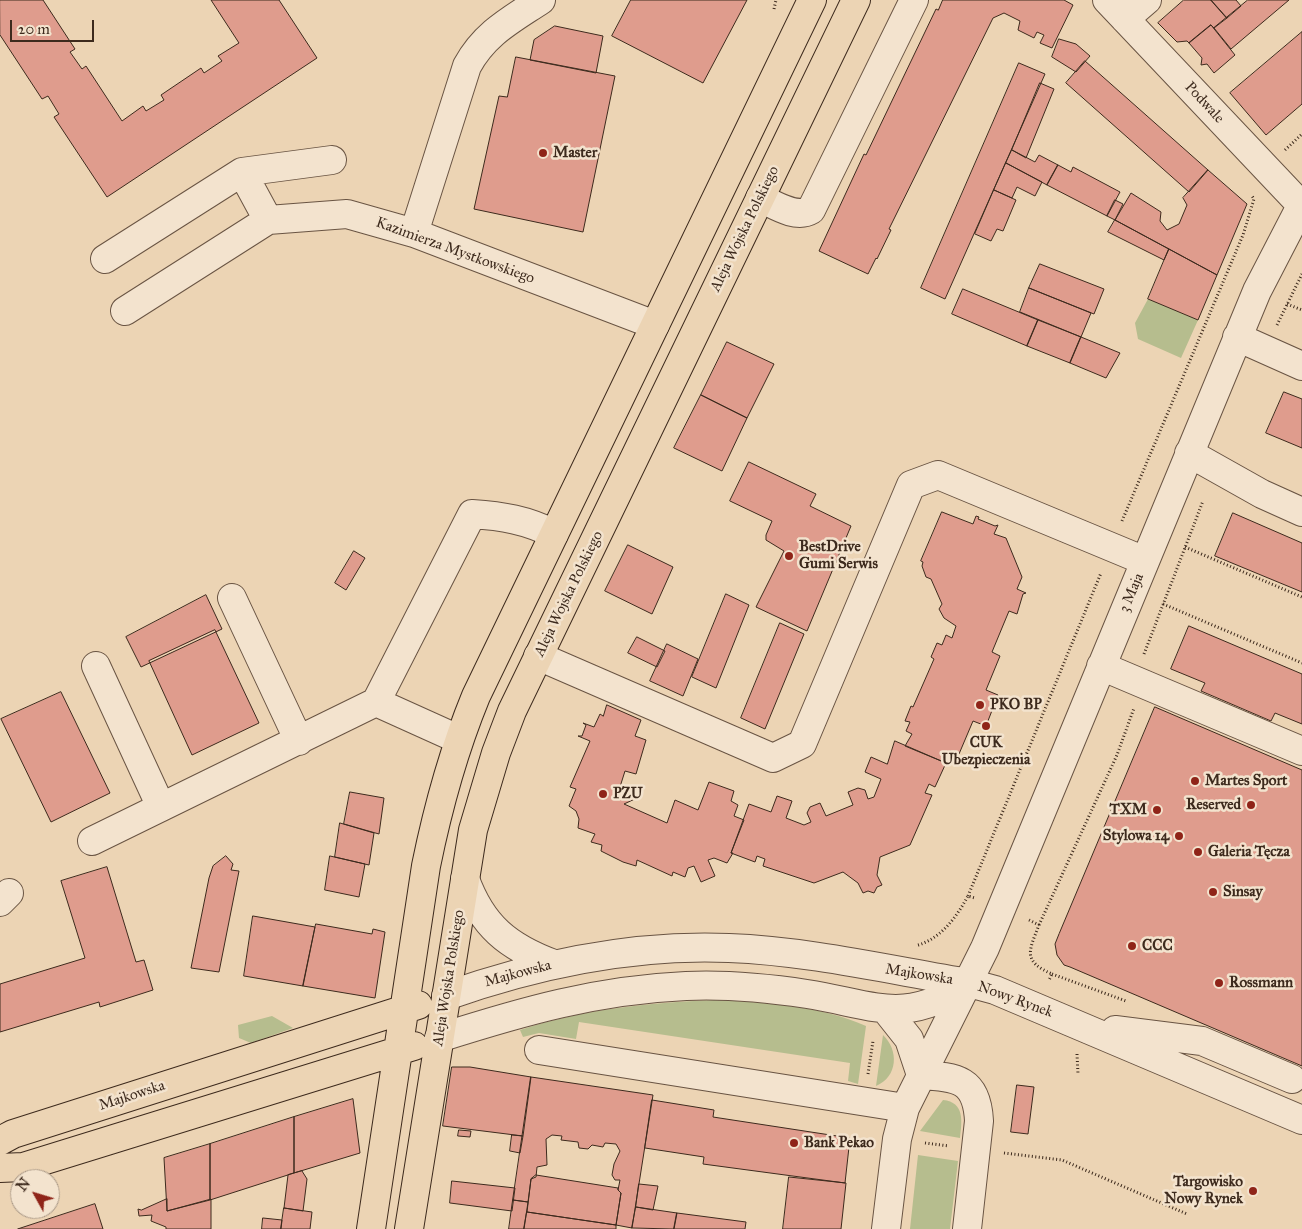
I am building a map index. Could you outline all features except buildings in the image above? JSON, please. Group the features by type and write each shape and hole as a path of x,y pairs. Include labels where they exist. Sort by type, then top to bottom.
{"main road":[{"path":"371,1229 435,820 458,740 476,696 812,0"},
{"name":"Aleja Wojska Polskiego","path":"409,1229 473,830 496,753 538,656 856,0"},
{"name":"Majkowska","path":"0,1141 13,1134 446,996"},
{"name":"Majkowska","path":"0,1168 23,1167 439,1038"}],"street":[{"path":"414,233 467,66 476,49 494,31 541,0"},
{"path":"760,198 797,214 805,214 811,210 914,0"},
{"path":"1116,10 1147,0"},
{"name":"Podwale","path":"1116,10 1302,206"},
{"path":"105,259 242,172 332,160"},
{"path":"242,172 268,220"},
{"name":"3 Maja","path":"969,983 1237,337 1271,260 1302,206"},
{"name":"Kazimierza Mystkowskiego","path":"125,311 268,220 346,214 414,233 655,325"},
{"path":"1237,337 1302,366"},
{"path":"1189,453 1269,497 1302,512"},
{"path":"538,656 773,758 802,744 911,485 938,474 1145,561"},
{"path":"92,841 376,702 472,514 504,516 531,522 554,534"},
{"path":"232,598 299,741"},
{"path":"96,666 162,807"},
{"path":"1101,666 1302,751"},
{"path":"376,702 458,740"},
{"path":"465,879 477,908 497,933 527,952 554,964"},
{"name":"Majkowska","path":"446,996 489,981 554,964 643,950 728,948 808,956 969,983"},
{"name":"Majkowska","path":"439,1038 562,1001 652,988 724,985 762,988 886,1010 908,1009 930,1004 951,995 969,983"},
{"name":"Nowy Rynek","path":"886,1229 897,1139 906,1108 969,983 1012,996 1302,1120"},
{"path":"886,1010 908,1039 921,1075 956,1078 967,1085 975,1095 980,1121 967,1229"},
{"path":"1082,1026 1202,1041 1292,1079"},
{"path":"539,1050 906,1108"}],"path":[{"path":"912,946 936,936 948,926 958,914 968,896 1243,235 1254,199 1246,184 1263,166 1290,146 1302,134"},
{"path":"1265,350 1302,274"},
{"path":"1287,304 1302,310"},
{"path":"1049,980 1052,974 1038,968 1031,961 1029,950 1117,755 1143,684 1142,659 1216,468"},
{"path":"1185,547 1302,597"},
{"path":"1163,604 1302,663"},
{"path":"968,896 975,898"},
{"path":"1029,920 1039,925"},
{"path":"868,1076 874,1040"},
{"path":"919,1142 951,1146"},
{"path":"999,1152 1062,1160 1186,1214"}],"green space":[{"path":"1148,299 1198,320 1181,358 1138,339 1135,323"},
{"path":"714,1000 792,1006 849,1019 866,1026 858,1084 848,1081 850,1063 579,1022 576,1039 539,1033 523,1037 520,1030 568,1017 616,1008"},
{"path":"272,1016 293,1028 251,1043 239,1038 238,1025"},
{"path":"883,1035 892,1048 894,1063 889,1076 876,1086"},
{"path":"943,1100 950,1102 959,1109 961,1114 960,1138 920,1131"},
{"path":"918,1155 958,1161 950,1229 910,1229"}],"place":[{"name":"Master","path":"543,153"},
{"name":"BestDrive Gumi Serwis","path":"789,556"},
{"name":"PKO BP","path":"980,705"},
{"name":"CUK Ubezpieczenia","path":"986,726"},
{"name":"Martes Sport","path":"1195,781"},
{"name":"PZU","path":"603,794"},
{"name":"Reserved","path":"1251,805"},
{"name":"TXM","path":"1157,810"},
{"name":"Stylowa 14","path":"1179,836"},
{"name":"Galeria Tęcza","path":"1198,852"},
{"name":"Sinsay","path":"1213,892"},
{"name":"CCC","path":"1132,946"},
{"name":"Rossmann","path":"1219,983"},
{"name":"Bank Pekao","path":"794,1143"},
{"name":"Targowisko Nowy Rynek","path":"1253,1191"}]}
